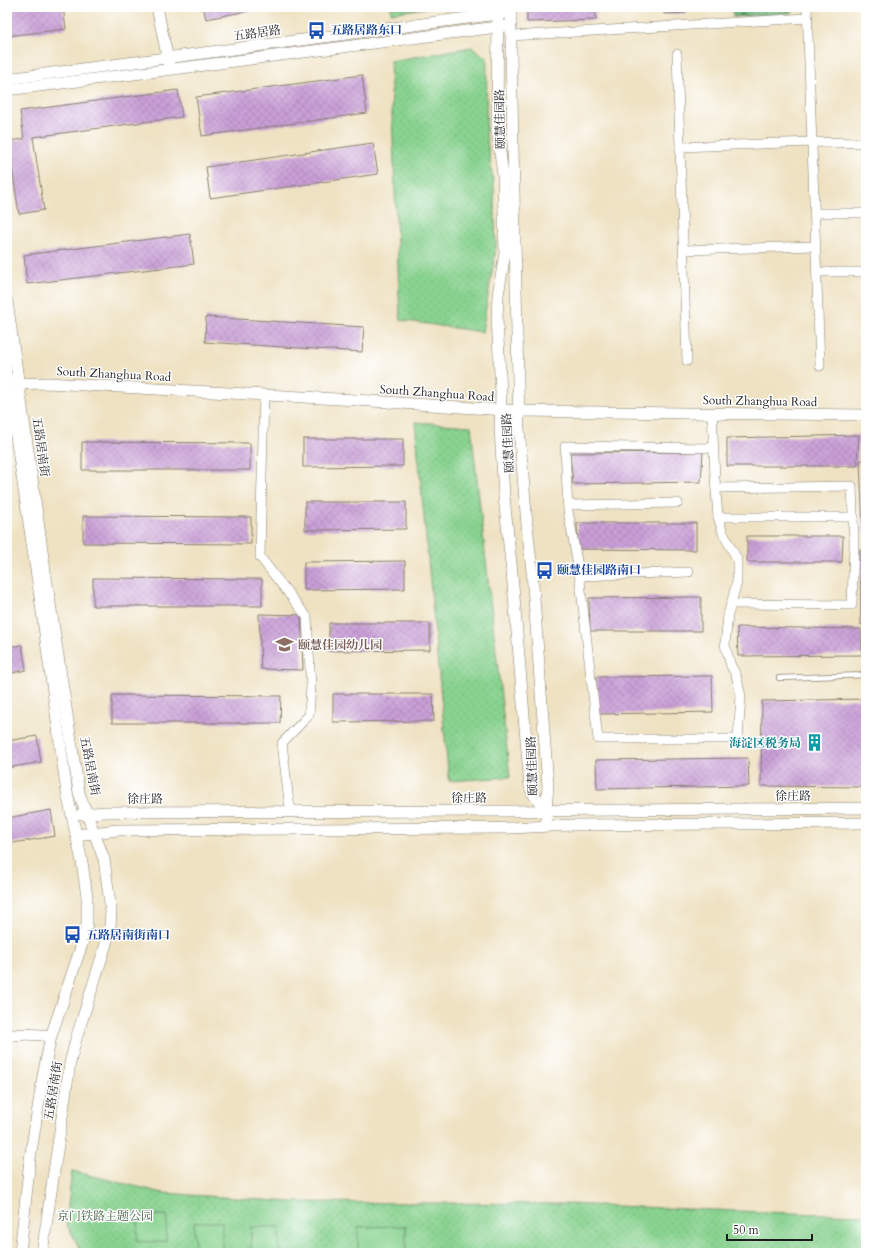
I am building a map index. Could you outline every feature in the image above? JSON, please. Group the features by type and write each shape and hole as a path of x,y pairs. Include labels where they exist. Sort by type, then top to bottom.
{"street":[{"path":"157,7 169,70"},
{"path":"807,7 820,366"},
{"name":"五路居路","path":"7,79 167,58 498,10 511,10"},
{"name":"颐慧佳园路","path":"498,10 497,129 503,175 505,253 498,295 497,319 501,393 500,428 503,489 512,573 530,787 534,795 546,810"},
{"name":"颐慧佳园路","path":"511,10 520,443 532,572 548,778 546,810"},
{"path":"7,90 498,27 511,31 808,18"},
{"path":"677,54 687,361"},
{"path":"680,146 812,142 866,144"},
{"path":"815,213 866,213"},
{"path":"684,250 816,246"},
{"path":"817,272 866,272"},
{"name":"五路居南街","path":"7,301 44,564 79,793 104,859 111,911 110,928 70,1063 42,1253"},
{"name":"五路居南街","path":"7,377 38,583 67,793 82,862 87,897 87,924 78,958 51,1036 43,1076 30,1159 20,1253"},
{"name":"South Zhanghua Road","path":"7,384 47,383 519,411 866,415"},
{"path":"264,395 260,557 307,617 311,686 309,715 282,743 289,802 292,811"},
{"path":"712,413 718,517 723,533 737,559 737,582 728,615 725,645 731,666 736,675 741,696 738,739 598,739 580,576 568,505 565,446 714,448"},
{"path":"716,488 852,486 854,517 852,605 731,604"},
{"path":"568,505 678,503"},
{"path":"718,517 854,517"},
{"path":"580,576 689,572"},
{"name":"徐庄路","path":"72,815 106,812 866,808"},
{"path":"546,810 547,826"},
{"path":"76,835 117,830 510,828 573,825 866,823"},
{"path":"7,1036 14,1034 51,1036"}],"lane":[{"path":"779,678 866,675"}],"green space":[{"path":"391,7 432,7 391,13"},
{"path":"733,7 797,7 791,13 733,17"},
{"path":"472,47 487,58 486,134 494,187 496,248 482,332 400,320 390,61"},
{"path":"415,422 471,426 510,777 449,781"},
{"name":"京门铁路主题公园","path":"72,1171 163,1193 292,1202 566,1204 866,1215 866,1252 82,1253 66,1223"},
{"path":"167,1215 166,1241 137,1242 138,1216"},
{"path":"194,1222 222,1222 222,1250 195,1250"},
{"path":"406,1226 406,1253 358,1253 358,1227"},
{"path":"251,1227 279,1227 279,1253 251,1253"}],"building":[{"path":"7,7 63,7 66,29 7,36"},
{"path":"203,7 264,7 264,8 206,19"},
{"path":"527,7 595,7 596,20 527,22"},
{"path":"663,7 686,7 686,13 664,14"},
{"path":"362,75 367,113 202,136 196,97"},
{"path":"178,90 182,117 33,137 44,210 19,214 8,141 24,139 20,111"},
{"path":"373,143 378,174 210,198 206,167"},
{"path":"190,234 194,264 27,284 24,255"},
{"path":"206,317 364,327 362,352 205,342"},
{"path":"859,435 857,466 727,466 727,438"},
{"path":"303,439 403,439 403,466 303,467"},
{"path":"82,442 250,443 250,470 82,470"},
{"path":"703,452 701,482 573,484 570,453"},
{"path":"860,460 866,460 866,533 863,533"},
{"path":"305,502 406,502 406,529 305,530"},
{"path":"83,516 251,517 251,544 83,543"},
{"path":"577,523 696,523 696,550 578,549"},
{"path":"747,536 843,536 842,562 747,562"},
{"path":"860,550 866,550 866,625 861,625"},
{"path":"405,561 405,589 304,590 304,562"},
{"path":"93,578 262,579 262,606 93,606"},
{"path":"701,597 701,631 590,631 589,598"},
{"path":"259,614 301,615 303,670 261,669"},
{"path":"329,623 430,623 430,650 329,651"},
{"path":"737,627 861,629 862,655 738,656"},
{"path":"22,645 26,670 7,674 7,647"},
{"path":"712,676 713,712 598,714 596,677"},
{"path":"333,694 433,694 434,721 333,722"},
{"path":"112,695 281,696 280,723 112,723"},
{"name":"海淀区税务局","path":"866,699 866,787 761,786 762,701"},
{"path":"37,736 41,762 7,768 7,741"},
{"path":"748,758 749,786 597,789 596,760"},
{"path":"51,810 55,836 7,844 7,818"}],"place":[{"name":"五路居路东口","path":"317,30"},
{"name":"颐慧佳园路南口","path":"544,570"},
{"name":"颐慧佳园幼儿园","path":"285,645"},
{"name":"海淀区税务局","path":"814,743"},
{"name":"五路居南街南口","path":"73,935"}]}
